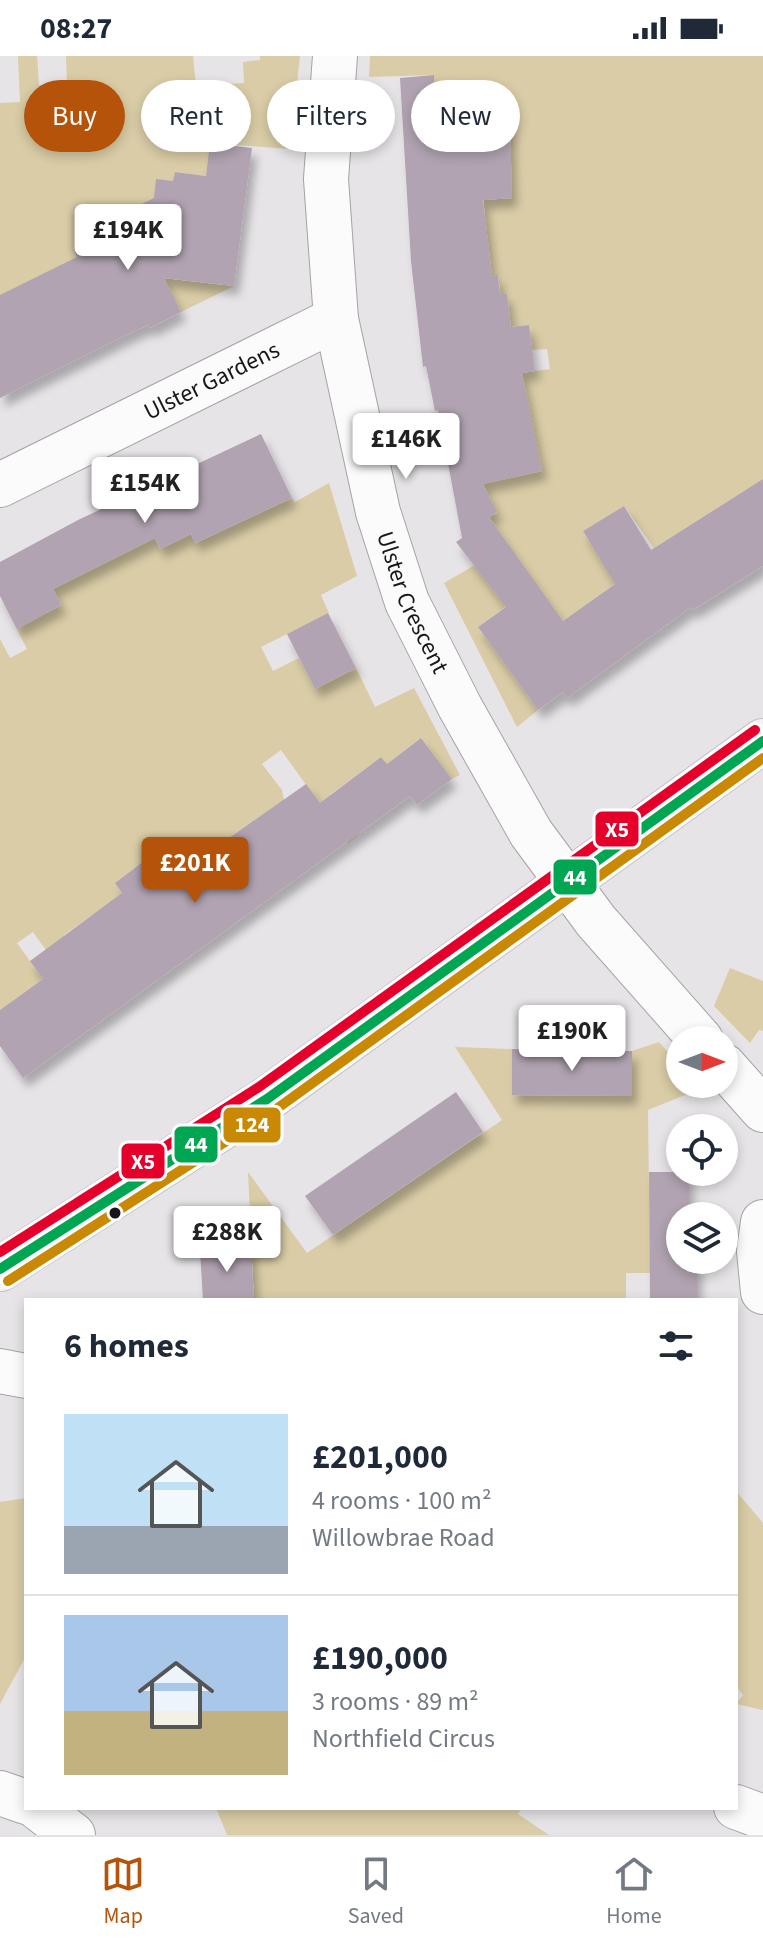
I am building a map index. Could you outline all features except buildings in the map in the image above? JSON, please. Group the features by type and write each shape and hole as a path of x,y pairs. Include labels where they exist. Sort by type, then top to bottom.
{"main road":[{"path":"0,1269 267,1099 763,741"}],"street":[{"name":"Ulster Crescent","path":"335,56 326,179 336,319 378,512 407,602 460,707 524,821 596,921 689,1026"},
{"name":"Ulster Gardens","path":"0,485 336,319"},
{"path":"738,1082 763,1110"},
{"path":"763,1222 759,1267 763,1292"},
{"path":"0,1371 24,1376"},
{"path":"0,1793 24,1801"},
{"path":"738,1808 763,1817"},
{"path":"41,1810 73,1835"}],"shaded area":[{"path":"18,56 37,56 39,80 24,80 24,152 125,152 125,80 67,80 66,56 193,56 195,80 141,80 141,152 210,152 206,176 175,172 162,278 234,286 181,312 168,287 99,225 105,237 86,275 0,296 0,103 20,102"},
{"path":"260,56 300,56 297,80 267,80 267,147 251,146 251,80 244,80 243,62 260,60"},
{"path":"370,56 763,56 763,502 757,483 654,548 624,506 583,531 616,583 563,621 536,585 478,627 538,710 517,727 444,583 509,545 491,520 470,533 467,528 497,513 489,496 459,511 453,490 542,471 512,374 550,369 547,349 532,350 529,325 511,327 507,294 501,294 498,276 492,276 489,252 472,254 485,218 484,200 512,198 510,165 497,152 520,152 520,80 433,80 433,75 369,77"},
{"path":"329,483 357,576 321,595 329,613 261,647 273,671 299,658 315,689 356,668 375,707 414,688 460,775 452,779 421,738 387,764 381,757 330,795 359,834 348,843 281,750 262,764 282,790 284,800 179,875 160,850 115,883 134,910 92,915 64,935 57,965 33,932 17,943 43,979 0,1010 0,639 10,658 27,649 4,604 17,598 47,613 61,605 53,589 155,538 160,549 191,534 196,543 292,498 295,502"},
{"path":"730,968 763,981 763,1031 759,1030 750,1043 738,1031 738,1026 733,1026 714,1006"},
{"path":"659,1042 666,1050 666,1098 678,1098 648,1110 650,1273 626,1273 626,1298 254,1298 248,1172 307,1253 502,1120 455,1047 512,1049 512,1095 631,1096 632,1051"},
{"path":"738,1493 763,1523 763,1710 738,1704 743,1695 738,1689"},
{"path":"24,1498 24,1660 0,1704 0,1502"},
{"path":"217,1810 521,1810 518,1814 549,1835 227,1835"}],"transit line":[{"name":"X5","path":"0,1252 259,1087 755,730"},
{"name":"44","path":"0,1269 267,1099 763,741"},
{"name":"124","path":"8,1281 275,1110 763,758"}]}
